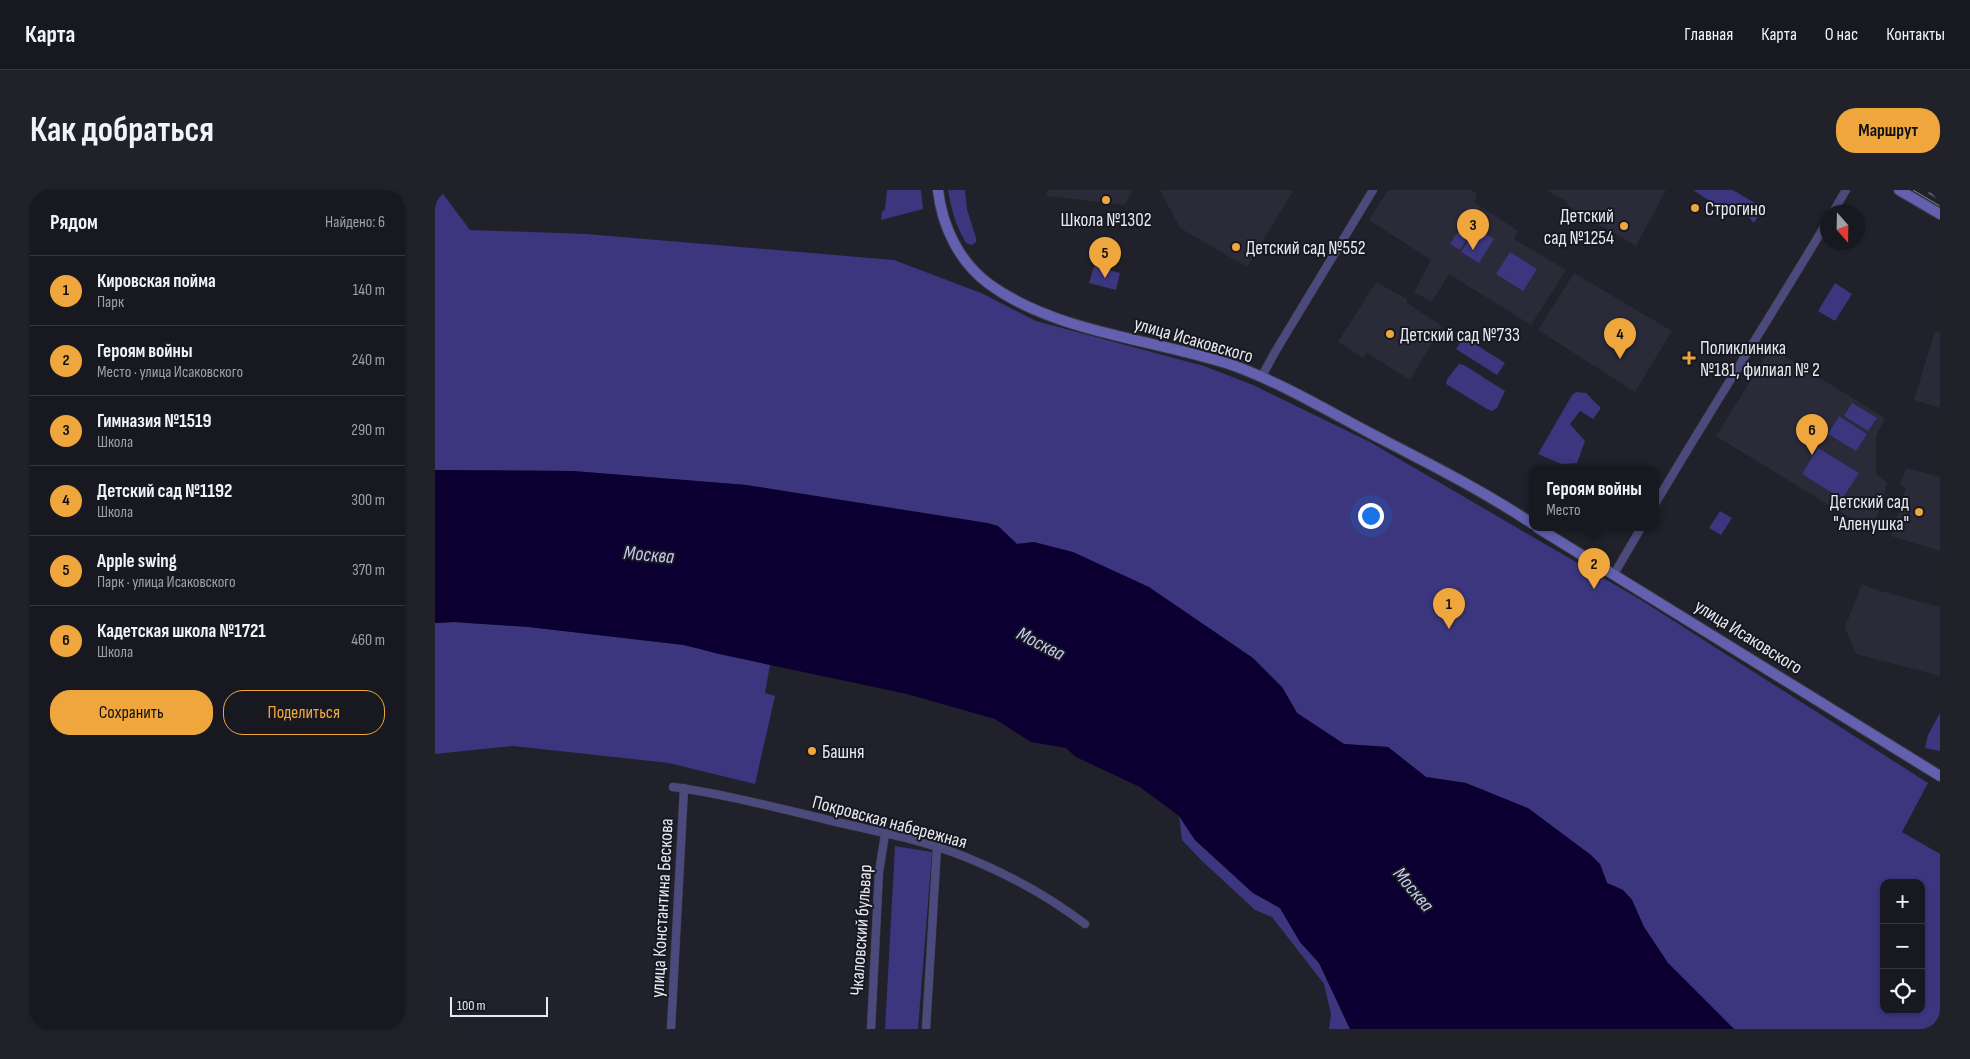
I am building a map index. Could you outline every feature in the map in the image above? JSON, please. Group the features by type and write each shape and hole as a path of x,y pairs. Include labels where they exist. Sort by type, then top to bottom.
{"street":[{"name":"улица Исаковского","path":"938,190 944,219 961,255 979,275 1001,292 1028,306 1058,318 1205,357 1239,368 1331,412 1478,490 1529,522"},
{"path":"1261,378 1373,190"},
{"path":"1837,205 1846,190"},
{"path":"1899,190 1940,214"},
{"path":"1933,190 1940,194"},
{"path":"1659,497 1698,430 1765,325 1820,234"},
{"name":"улица Исаковского","path":"1543,531 1940,776"},
{"path":"1614,574 1639,531"},
{"name":"Покровская набережная","path":"673,787 772,807 937,847 964,856 1019,883 1085,924"},
{"name":"улица Константина Бескова","path":"671,1029 684,788"},
{"name":"Чкаловский бульвар","path":"871,1029 879,872 885,834"},
{"path":"926,1029 937,847"}],"shaded area":[{"path":"435,190 440,190 470,230 586,234 894,260 981,293 1036,321 1204,366 1253,385 1370,442 1641,600 1928,783 1902,832 1940,854 1940,1029 1734,1029 1668,963 1644,927 1632,900 1623,890 1607,883 1600,864 1466,783 1426,777 1388,747 1344,744 1297,713 1282,687 1034,542 1017,544 998,526 746,485 573,471 435,470"},
{"path":"887,190 921,190 923,209 881,220 882,212 885,209"},
{"path":"948,190 965,190 967,209 976,238 976,242 972,245 966,243 959,230 952,211"},
{"name":"Школа №1302","path":"1047,190 1133,190 1125,205 1047,196"},
{"name":"Детский сад №552","path":"1160,190 1293,191 1247,267 1180,228"},
{"path":"1388,190 1472,190 1477,194 1474,202 1518,231 1514,239 1566,270 1531,325 1449,274 1433,300 1430,301 1414,292 1431,260 1369,220"},
{"name":"Детский сад №1254","path":"1546,190 1666,190 1636,246 1568,206 1566,201"},
{"path":"1693,190 1733,190 1763,208 1754,223 1746,214 1733,207 1727,212"},
{"path":"1465,220 1475,226 1460,250 1450,244"},
{"path":"1476,228 1494,239 1479,263 1461,252"},
{"path":"1510,252 1537,269 1523,291 1496,274"},
{"path":"1094,266 1120,273 1116,290 1089,283"},
{"path":"1574,273 1672,331 1635,392 1538,330"},
{"name":"Детский сад №733","path":"1378,283 1407,299 1407,303 1442,326 1410,380 1367,353 1363,358 1338,342 1374,285"},
{"path":"1835,283 1852,294 1835,321 1818,311"},
{"path":"1935,331 1940,333 1940,408 1914,400"},
{"path":"1464,337 1505,363 1497,375 1456,349"},
{"path":"1771,348 1885,418 1876,436 1876,474 1887,483 1873,532 1716,436"},
{"path":"1459,364 1464,365 1505,391 1497,408 1492,411 1487,409 1446,384 1447,379"},
{"path":"1576,392 1586,393 1601,408 1593,419 1580,411 1570,424 1585,441 1577,463 1561,464 1538,454 1572,395"},
{"path":"1852,403 1877,418 1868,431 1844,416"},
{"path":"1839,416 1867,434 1856,451 1828,434"},
{"path":"1818,448 1859,473 1842,499 1802,474"},
{"name":"Детский сад \"Аленушка\"","path":"1906,468 1940,477 1940,551 1891,536 1906,488 1900,485"},
{"path":"1720,511 1732,518 1721,535 1709,528"},
{"path":"1862,584 1873,589 1940,607 1940,676 1856,654 1845,627"},
{"path":"454,622 529,627 684,645 770,665 765,693 775,696 755,784 669,763 513,746 435,754 435,623"},
{"path":"1940,713 1940,751 1925,748 1928,735"},
{"path":"1179,816 1195,840 1253,893 1280,908 1300,942 1319,963 1350,1029 1329,1029 1331,1014 1324,984 1272,917 1255,910 1182,840"},
{"path":"895,846 932,852 918,1029 885,1029"}],"water":[{"name":"Москва","path":"435,470 573,471 746,485 987,523 998,526 1017,544 1034,542 1073,552 1149,587 1253,658 1282,687 1297,713 1344,744 1388,747 1426,777 1466,783 1528,808 1591,855 1600,864 1607,883 1623,890 1632,900 1644,927 1668,963 1734,1029 1350,1029 1319,963 1300,942 1280,908 1253,893 1195,840 1179,816 1140,787 1076,757 1066,748 1031,742 995,719 907,694 684,645 529,627 454,622 435,623"}],"tram line":[{"path":"1913,190 1940,206"}],"place":[{"name":"Школа №1302","path":"1106,200"},
{"name":"Строгино","path":"1695,208"},
{"name":"Детский сад №1254","path":"1624,226"},
{"name":"Детский сад №552","path":"1236,247"},
{"name":"Гимназия №1519","path":"1473,250"},
{"name":"Apple swing","path":"1105,278"},
{"name":"Детский сад №733","path":"1390,334"},
{"name":"Поликлиника №181, филиал № 2","path":"1689,358"},
{"name":"Детский сад №1192","path":"1620,359"},
{"name":"Кадетская школа №1721","path":"1812,455"},
{"name":"Детский сад \"Аленушка\"","path":"1919,512"},
{"name":"Героям войны","path":"1594,589"},
{"name":"Кировская пойма","path":"1449,629"},
{"name":"Башня","path":"812,751"}]}
